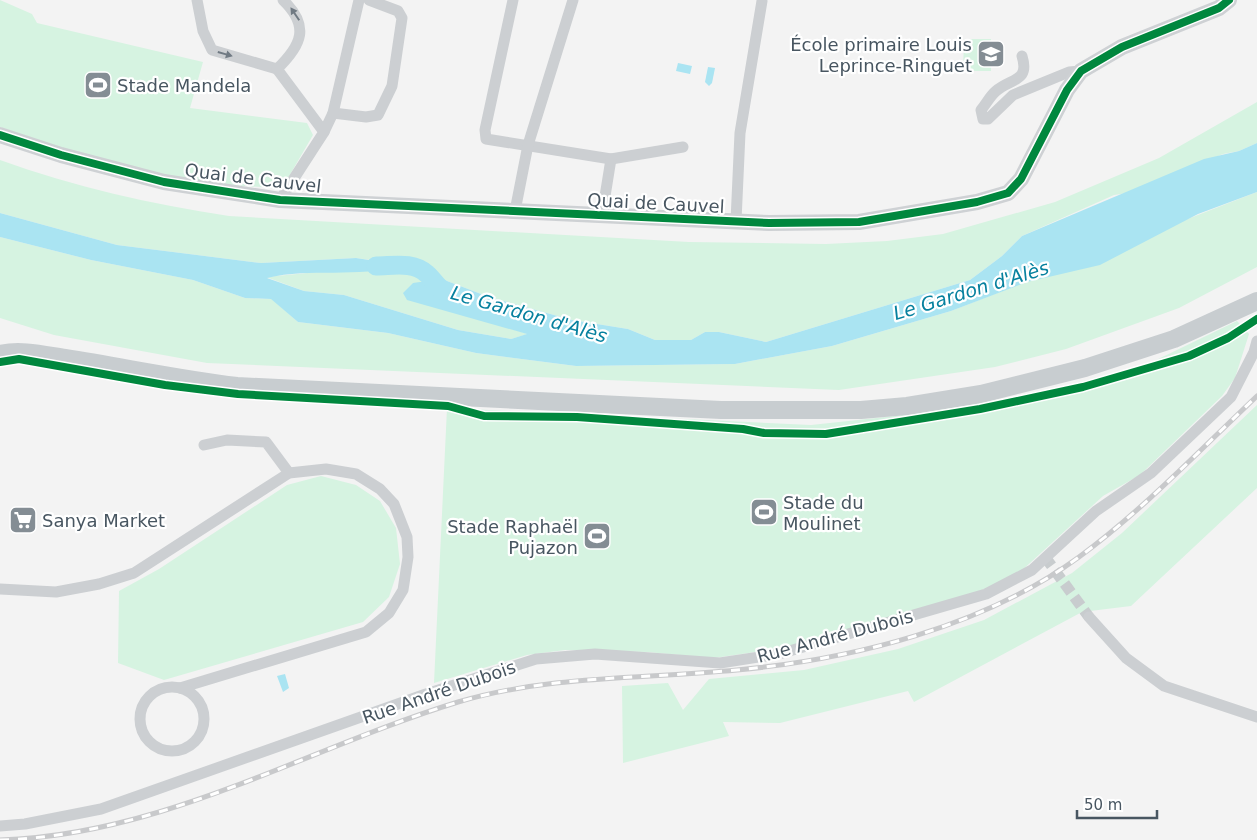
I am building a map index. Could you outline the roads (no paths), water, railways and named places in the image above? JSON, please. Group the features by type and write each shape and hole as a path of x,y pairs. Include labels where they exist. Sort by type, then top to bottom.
{"main road":[{"path":"0,354 24,353 90,362 178,379 246,387 721,410 861,410 906,406 980,394 1085,368 1174,339 1257,301"},
{"path":"0,341 30,345 90,362"}],"street":[{"path":"197,0 203,31 212,50 277,69 324,132"},
{"path":"277,69 292,55 300,31 299,19 283,0"},
{"path":"280,200 324,132 333,113 360,0"},
{"path":"333,113 366,117 378,115 392,86 402,18 398,12 369,0"},
{"path":"513,0 485,130 486,139 611,159 683,147"},
{"path":"515,211 528,145 574,0"},
{"name":"Quai de Cauvel","path":"0,135 61,155 164,182 280,200 736,221 859,222 977,202 1008,193 1021,179 1067,90 1081,71 1107,55 1219,8 1229,0"},
{"name":"Quai de Cauvel","path":"736,221 740,133 762,1"},
{"path":"1022,56 1026,67 1024,74 995,92 981,110 983,119 988,119 1013,95 1069,72 1081,71"},
{"path":"602,215 611,159"},
{"name":"Rue André Dubois","path":"0,826 25,824 101,809 426,694 536,659 595,654 720,663 779,654 986,594 1032,570 1096,511 1158,467 1231,397 1254,352 1257,341"},
{"path":"204,445 227,440 266,442 289,473"},
{"path":"0,589 56,592 99,584 134,573 289,473 326,469 356,474 380,489 394,504 407,537 408,557 403,590 389,613 366,632 180,688 169,687 159,689 150,695 143,704 140,714 140,725 144,736 160,750 181,750 191,746 198,739 203,729 203,708 190,692 180,688"},
{"path":"1089,618 1126,658 1164,686 1257,717"}],"water":[{"path":"678,63 692,66 690,74 676,71"},
{"path":"708,67 715,68 712,83 709,86 705,82"},
{"path":"1257,143 1257,192 1198,214 1100,265 1027,282 951,311 832,346 735,364 576,366 476,353 388,333 298,322 271,299 245,298 193,280 91,260 0,237 0,213 117,245 261,263 356,258 402,265 368,271 301,273 267,278 304,291 344,295 458,330 511,339 527,334 407,300 403,293 413,283 427,281 426,273 489,297 572,320 628,329 655,340 691,340 705,332 719,332 766,342 970,280 1002,256 1022,236 1204,159 1239,151"},
{"path":"285,674 289,688 283,692 277,676"}],"waterway":[{"name":"Le Gardon d'Alès","path":"376,266 403,265 416,267 427,274 444,291"}],"tunnel":[{"path":"1045,557 1089,617"}],"railway":[{"path":"0,840 60,835 119,823 177,807 401,721 458,702 493,693 562,682 702,673 781,665 871,648 916,636 959,621 1002,603 1042,582 1103,539 1148,500 1257,396"}],"place":[{"name":"École primaire Louis Leprince-Ringuet","path":"991,54"},
{"name":"Stade Mandela","path":"98,85"},
{"name":"Stade du Moulinet","path":"764,512"},
{"name":"Sanya Market","path":"23,520"},
{"name":"Stade Raphaël Pujazon","path":"597,536"}]}
